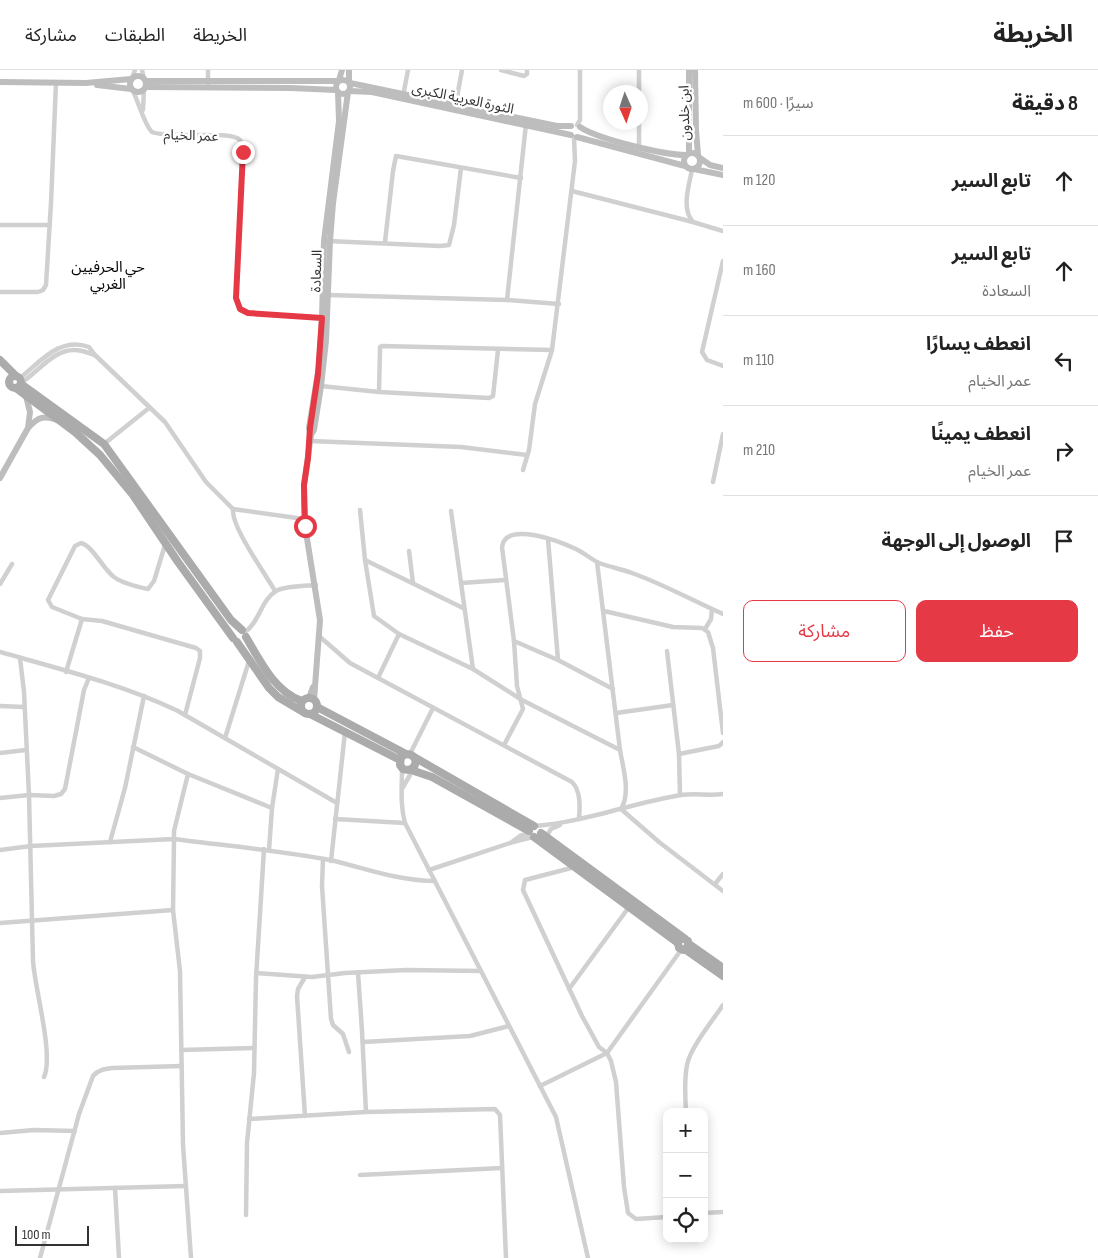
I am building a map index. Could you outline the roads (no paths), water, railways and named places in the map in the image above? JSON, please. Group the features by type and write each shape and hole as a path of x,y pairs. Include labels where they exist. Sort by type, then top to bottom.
{"main road":[{"path":"1,363 19,382 26,396 100,455 133,495 165,545 249,661 278,697 345,732 407,756 416,764 407,770"},
{"path":"0,377 9,382 11,377 19,382 104,444 231,620 244,633 270,675 282,689 295,699 311,702 407,756 535,832 723,976"},
{"path":"235,640 236,631 244,633"},
{"path":"235,640 243,642 244,633"},
{"path":"308,714 301,709 311,702"},
{"path":"308,714 315,712 311,702"},
{"path":"407,756 407,770"},
{"path":"407,770 432,777 535,832 574,867 629,907 684,945 723,968"}],"street":[{"path":"132,90 129,84 135,70"},
{"path":"142,70 145,84 142,111"},
{"path":"208,70 208,84"},
{"path":"337,91 335,85 342,70"},
{"path":"208,84 337,91 343,94 348,92 349,70"},
{"path":"403,96 408,70"},
{"path":"455,107 462,70"},
{"path":"501,70 524,76 527,74 527,70"},
{"path":"522,470 527,455 535,404 552,350 559,304 575,160 574,136 569,130 576,126 580,120 580,70"},
{"path":"639,70 639,85"},
{"name":"ابن خلدون","path":"688,154 689,70"},
{"name":"ابن خلدون","path":"695,70 696,130 699,157"},
{"path":"0,82 86,83 139,76 145,84"},
{"path":"145,84 338,81 343,79 349,82"},
{"name":"الثورة العربية الكبرى","path":"349,82 455,107 557,126 576,126 595,135 672,155 688,154"},
{"path":"0,292 38,292 43,290 46,285 56,83"},
{"path":"86,83 139,92 145,84"},
{"name":"عمر الخيام","path":"132,90 142,111 146,126 155,134 226,136 240,141 243,152 236,298 240,309 248,313 322,318"},
{"name":"السعادة","path":"310,438 317,386 327,241 339,121 337,91"},
{"name":"الثورة العربية الكبرى","path":"348,92 364,91 403,96"},
{"name":"السعادة","path":"310,438 314,430 322,386 328,295 327,241 348,92"},
{"name":"الثورة العربية الكبرى","path":"455,107 685,166"},
{"path":"506,300 526,124"},
{"path":"574,136 581,133 576,126"},
{"path":"639,130 639,146"},
{"path":"723,168 710,165 699,157 688,154 683,160 685,166 723,175"},
{"path":"385,242 396,156 521,178"},
{"path":"693,169 699,166 699,157"},
{"path":"327,241 449,245 453,231 462,168"},
{"path":"693,169 686,206 688,216 693,222"},
{"path":"572,191 723,231"},
{"path":"0,225 50,225"},
{"path":"723,261 702,352 707,360 723,366"},
{"path":"328,295 506,300 559,304"},
{"path":"379,392 380,347 552,350"},
{"path":"322,386 379,392 492,397 498,350"},
{"path":"19,382 64,351 95,354 172,431 206,482 233,508 304,519"},
{"path":"26,396 30,412 28,428"},
{"path":"104,444 149,408"},
{"path":"0,478 28,428 35,420 47,417 59,421"},
{"path":"713,482 723,434"},
{"path":"311,702 315,684 320,620 316,585 304,519 304,485 310,438 461,447 527,455"},
{"path":"233,508 233,516 247,545 275,591"},
{"path":"360,510 365,560 374,616 399,634 473,669 522,700 620,750"},
{"path":"451,511 473,669"},
{"path":"504,745 523,709 517,686 514,641 505,580 502,542 506,538 522,534 537,535 575,549 597,562 632,573 723,614"},
{"path":"548,539 558,660"},
{"path":"165,545 154,581 148,589 118,580 108,572 87,545 81,543 75,546 48,600 52,607 82,619 102,621 196,648 200,651 200,658 185,715"},
{"path":"410,551 413,583"},
{"path":"365,560 464,608"},
{"path":"597,562 626,796 621,809"},
{"path":"0,584 12,564"},
{"path":"461,583 505,580"},
{"path":"244,633 251,628 275,591 316,585"},
{"path":"705,629 711,619 712,609"},
{"path":"604,610 673,627 705,629 710,635 713,648 723,733"},
{"path":"66,672 82,619"},
{"path":"378,678 399,634"},
{"path":"319,636 350,663 572,782 578,792 579,819"},
{"path":"514,641 558,660 613,689"},
{"path":"667,650 679,754 680,795"},
{"path":"0,652 144,696 185,715 337,803"},
{"path":"20,658 24,692 29,795 34,977 48,1054 48,1068 44,1077"},
{"path":"225,738 249,661"},
{"path":"0,798 29,795 54,796 61,794 65,789 84,690 89,678"},
{"path":"110,842 120,809 144,696"},
{"path":"616,713 673,705"},
{"path":"0,706 24,707"},
{"path":"407,756 433,708"},
{"path":"331,861 345,732"},
{"path":"679,754 722,744"},
{"path":"133,747 188,774 272,808"},
{"path":"0,753 26,750"},
{"path":"246,1215 249,1119 254,1073 256,973 267,849 278,769"},
{"path":"407,770 403,787 402,813 405,823 558,1122 588,1258"},
{"path":"403,787 410,775 407,770"},
{"path":"188,774 174,831 173,910 180,971 186,1186 191,1258"},
{"path":"429,870 512,842 520,836 566,822 680,795 711,796 723,794"},
{"path":"621,809 659,842 723,891"},
{"path":"335,819 405,823"},
{"path":"535,832 551,829 566,822"},
{"path":"0,850 31,846 174,839 267,849 322,859 406,879 435,882"},
{"path":"322,859 322,886 331,1019 335,1028 343,1034 349,1052"},
{"path":"574,867 530,878 525,880 523,886 569,989 599,1047 607,1053 611,1061 616,1082 624,1187 628,1213 636,1219 663,1217"},
{"path":"715,884 723,874"},
{"path":"569,989 629,907"},
{"path":"0,923 173,910"},
{"path":"540,1086 607,1053 684,945"},
{"path":"256,973 305,977 406,970 481,971"},
{"path":"358,973 366,1112"},
{"path":"305,977 298,989 297,996 305,1116"},
{"path":"686,1108 687,1064 692,1052 723,1005"},
{"path":"363,1042 470,1036 509,1026"},
{"path":"181,1050 254,1048"},
{"path":"40,1258 58,1189 93,1076 96,1072 112,1068 182,1066"},
{"path":"249,1119 366,1112 494,1109 500,1115 506,1258"},
{"path":"0,1133 34,1130 75,1131"},
{"path":"360,1174 502,1168"},
{"path":"0,1191 186,1186"},
{"path":"115,1188 119,1258"},
{"path":"708,1213 723,1212"}],"district":[{"name":"حي الحرفيين الغربي","path":"108,276"}]}
